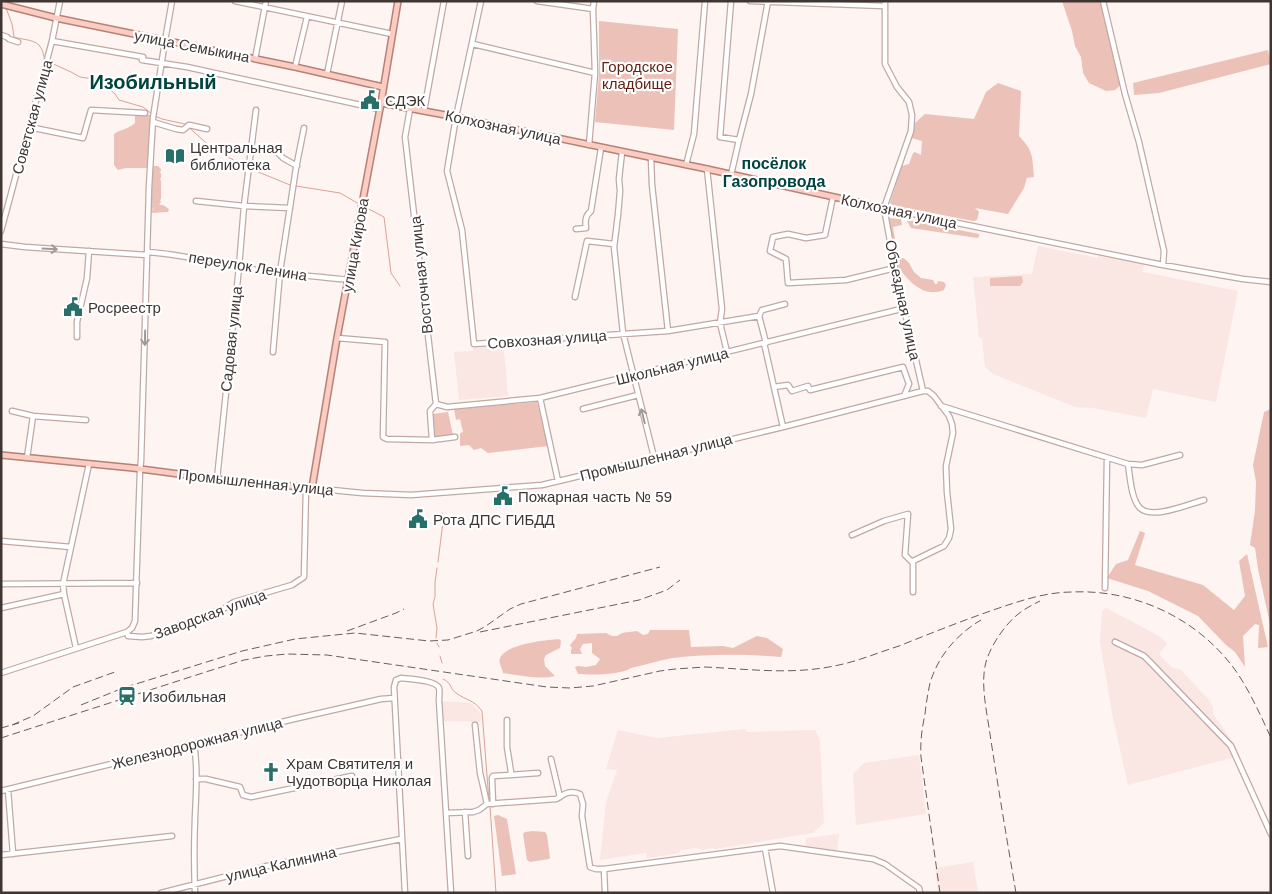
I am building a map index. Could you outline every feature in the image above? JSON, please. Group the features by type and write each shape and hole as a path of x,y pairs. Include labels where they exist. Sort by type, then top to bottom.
{"main road":[{"name":"улица Кирова","path":"309,488 349,280 398,1"},
{"name":"улица Семыкина","path":"1,4 56,18 255,58 383,87"},
{"name":"Колхозная улица","path":"380,106 456,117 884,208"},
{"name":"Промышленная улица","path":"1,455 309,488"}],"street":[{"name":"Советская улица","path":"1,232 48,57 60,1"},
{"path":"127,632 132,628 135,621 137,583 149,187 154,118 172,1"},
{"path":"235,1 266,4 307,17 392,34"},
{"path":"327,74 342,1"},
{"path":"424,111 444,1"},
{"path":"456,117 481,1"},
{"path":"537,1 593,9"},
{"path":"589,145 595,73 594,1"},
{"path":"686,165 694,134 705,1"},
{"path":"731,1 720,136 739,140"},
{"path":"750,1 885,3 885,64 897,87 908,102 912,115 910,132 884,208"},
{"path":"731,175 751,94 768,1"},
{"path":"1103,1 1139,142 1164,251 1163,265"},
{"path":"255,58 266,4"},
{"path":"296,67 307,17"},
{"path":"1,35 18,42"},
{"name":"Колхозная улица","path":"52,41 143,57 142,60 173,64 380,106"},
{"path":"473,44 595,73"},
{"name":"Восточная улица","path":"410,109 406,137 407,151 436,404 430,411 432,440"},
{"path":"30,127 83,138 91,110 145,113"},
{"name":"Садовая улица","path":"217,479 244,206 256,110"},
{"name":"Совхозная улица","path":"456,117 447,171 462,230 474,344 668,330 720,324 760,316 762,310 785,304"},
{"path":"154,118 176,129 182,130 187,126 207,129"},
{"path":"272,352 280,272 304,128"},
{"path":"576,229 586,228 585,221 587,214 591,211 601,148"},
{"path":"277,152 282,158 297,166"},
{"path":"622,152 614,244 623,333 654,457"},
{"path":"651,158 668,330"},
{"path":"708,170 722,309 720,324 727,352"},
{"path":"833,197 825,235 806,238 788,234 773,237 770,251 786,259 788,283 846,280 896,268"},
{"path":"196,201 290,208"},
{"name":"Колхозная улица","path":"884,208 1163,265 1226,277 1271,282"},
{"name":"Объездная улица","path":"884,208 923,391"},
{"path":"575,297 587,241 614,244"},
{"name":"переулок Ленина","path":"1,244 90,251 166,253 239,267 349,280"},
{"path":"77,337 77,322 88,278 90,251"},
{"name":"Школьная улица","path":"436,404 447,407 540,398 905,308"},
{"path":"760,316 782,427"},
{"path":"337,338 385,342 383,436 387,439 432,440 455,437"},
{"path":"774,387 788,385 792,391 808,386 810,390 903,367 908,384 904,396"},
{"path":"913,592 913,561 944,546 950,538 951,529 946,466 952,424 949,416 934,396 928,391 923,391"},
{"name":"Промышленная улица","path":"309,488 411,495 542,485 923,391"},
{"path":"583,409 638,395"},
{"path":"540,398 558,481"},
{"path":"941,406 1128,464 1142,465 1180,455"},
{"path":"12,411 33,416 86,420"},
{"path":"27,458 33,416"},
{"path":"1105,588 1107,458"},
{"path":"76,648 64,594 64,584 89,464"},
{"path":"1128,464 1133,492 1140,508 1145,511 1157,513 1204,500"},
{"name":"улица Кирова","path":"304,578 309,488"},
{"path":"852,535 884,521 908,514 905,555 913,563"},
{"path":"1,541 71,547"},
{"name":"Заводская улица","path":"1,673 127,632 128,636 150,636 225,608 234,602 292,585 304,578"},
{"path":"1,584 137,583"},
{"path":"1,608 64,594"},
{"path":"1115,642 1144,656 1230,746 1271,834"},
{"path":"405,893 394,698 396,680 401,678 432,682 440,690 439,700 451,893"},
{"name":"Железнодорожная улица","path":"1,791 294,718 381,699 394,698"},
{"path":"507,720 510,775"},
{"path":"476,725 480,773 487,804"},
{"path":"194,744 196,779 195,893"},
{"path":"551,759 560,797"},
{"path":"493,804 492,778 494,776 538,773"},
{"path":"196,779 206,779 240,787 243,795 251,797 352,776"},
{"path":"8,790 13,854"},
{"path":"446,812 479,810 487,804 556,799 566,793 576,792 580,794 583,804 582,816 590,867 596,870 780,846 873,858 885,864 919,888 920,893"},
{"path":"465,812 468,856"},
{"path":"1,855 172,836"},
{"name":"улица Калинина","path":"161,893 267,866 401,838"},
{"path":"765,848 772,893"},
{"path":"604,870 605,893"}],"shaded area":[{"path":"1038,246 1098,258 1099,256 1144,264 1143,272 1238,291 1216,402 1153,389 1146,418 1093,408 1075,407 993,374 985,367 982,338 979,338 973,277 1032,274"},
{"path":"503,346 508,396 459,400 454,352 473,351 473,348"},
{"path":"1106,608 1161,637 1167,644 1159,654 1171,667 1181,670 1209,700 1213,707 1213,714 1235,745 1239,756 1128,785 1112,713 1100,642 1102,611"},
{"path":"441,701 471,703 481,716 480,722 441,721"},
{"path":"745,729 747,732 815,730 820,740 824,823 813,833 715,849 680,850 680,853 647,858 646,853 600,860 606,802 617,770 606,769 618,730 657,738"},
{"path":"919,755 926,814 856,825 853,774 864,763"},
{"path":"839,834 837,851 805,847 806,838"},
{"path":"973,862 978,893 938,893 935,868"}],"green space":[{"path":"1062,1 1101,1 1121,85 1115,90 1106,91 1089,83 1083,73 1081,57 1075,46"},
{"name":"Городское кладбище","path":"599,21 678,29 674,130 595,122 599,74"},
{"path":"1268,50 1271,64 1159,93 1134,95 1133,83"},
{"path":"998,83 1021,91 1019,136 1031,155 1034,177 1027,178 1024,188 1008,214 975,208 979,212 977,220 973,221 892,205 890,203 902,166 909,164 913,153 921,155 922,141 911,138 915,123 925,114 974,119 986,92"},
{"path":"135,115 150,115 152,118 148,168 118,170 114,165 114,134 135,123"},
{"path":"153,166 158,166 161,169 159,173 161,173 161,202 159,205 169,209 168,212 150,213 156,207 150,211"},
{"path":"888,218 901,219 902,225 893,227 898,256 905,259 921,278 933,280 935,284 938,281 944,282 946,285 944,290 937,292 924,291 903,274 899,268"},
{"path":"907,221 979,234 979,237 911,228"},
{"path":"1022,276 1023,282 1020,286 990,286 990,278"},
{"path":"537,402 548,446 488,453 481,448 474,450 469,445 460,446 460,433 463,432 460,419 456,420 454,409"},
{"path":"1271,409 1271,628 1255,548 1250,545 1255,511 1256,482 1253,465 1264,412"},
{"path":"448,412 453,435 435,437 433,414"},
{"path":"1140,531 1145,533 1135,565 1203,585 1234,610 1245,596 1239,561 1247,554 1268,647 1258,648 1259,625 1255,624 1243,636 1245,667 1235,652 1198,616 1148,591 1107,578 1116,564 1128,560"},
{"path":"650,630 689,630 691,647 723,646 733,648 757,636 767,638 783,649 781,657 727,655 673,658 620,672 578,674 575,667 596,665 600,659 592,653 592,643 583,644 580,649 582,654 571,654 572,648 570,645 577,634 606,633 617,636 622,633 637,631 643,635 648,634"},
{"path":"559,639 561,641 560,648 546,655 544,659 545,666 555,676 536,677 503,673 500,658 510,649 545,640"},
{"path":"498,815 507,819 516,874 502,876 494,816"},
{"path":"533,831 545,832 547,835 549,859 530,862 527,860 523,834"}],"waterway":[{"path":"6,8 12,24 14,37 29,40 39,45 46,60"},
{"path":"49,62 80,77 94,79 105,85 119,100 143,107 152,114"},
{"path":"155,116 185,124 214,150 245,166"},
{"path":"251,169 290,185"},
{"path":"296,186 340,193 359,204"},
{"path":"363,206 384,217 391,273 400,286"},
{"path":"438,562 443,522 442,513"},
{"path":"436,638 437,628 433,604 437,568"},
{"path":"437,643 439,647"},
{"path":"440,656 442,663"},
{"path":"443,679 448,682 456,693 473,702 482,711 489,801"},
{"path":"490,806 496,893"}],"railway":[{"path":"81,705 123,688 242,651 295,639 355,633 429,641 448,640 477,631 521,604 660,567"},
{"path":"480,632 639,600 667,590 680,580"},
{"path":"1,738 244,660 266,656 287,654 327,655 547,687 570,688 593,686 675,669 705,667 769,671 818,669 850,662 899,646 1013,603 1063,592 1096,592 1143,602 1165,612 1206,638 1238,674 1252,697 1271,738"},
{"path":"1016,893 986,708 984,670 991,649 1003,630 1012,619 1040,601"},
{"path":"347,631 404,609"},
{"path":"940,893 921,757 922,730 930,683 938,664 956,639 981,620"},
{"path":"12,725 33,716 73,687 115,672"},
{"path":"1,728 19,723"}],"place":[{"name":"СДЭК","path":"370,100"},
{"name":"Центральная библиотека","path":"175,156"},
{"name":"Росреестр","path":"73,307"},
{"name":"Пожарная часть № 59","path":"503,496"},
{"name":"Рота ДПС ГИБДД","path":"418,519"},
{"name":"Изобильная","path":"127,696"},
{"name":"Храм Святителя и Чудотворца Николая","path":"271,772"}],"district":[{"name":"Изобильный","path":"153,82"},
{"name":"посёлок Газопровода","path":"774,172"}]}
